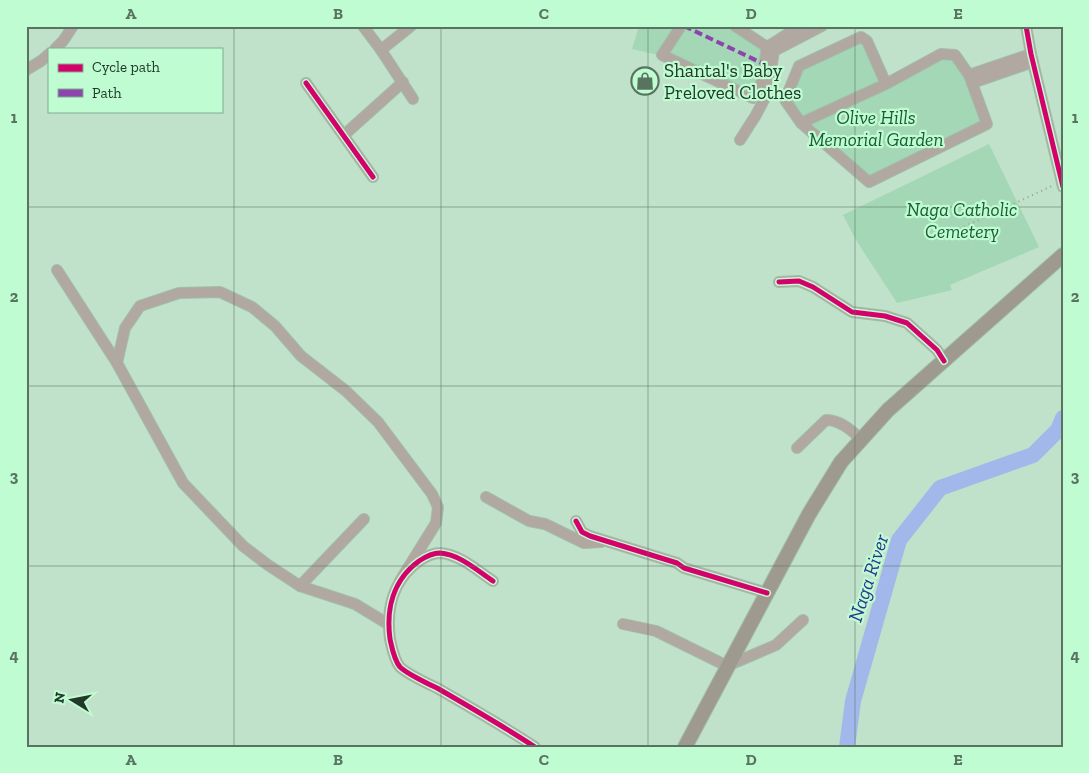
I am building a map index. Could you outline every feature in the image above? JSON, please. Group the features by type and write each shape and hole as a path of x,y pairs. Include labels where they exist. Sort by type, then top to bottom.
{"highway":[{"path":"686,747 767,592 841,462 888,410 1063,255"}],"street":[{"path":"56,48 73,26"},
{"path":"363,26 413,99"},
{"path":"381,50 410,26"},
{"path":"681,26 662,55 753,98 761,84 767,47 800,26"},
{"path":"735,26 767,47"},
{"path":"740,140 767,94 774,51 822,26"},
{"path":"1026,26 1062,185"},
{"path":"801,123 886,84 941,54 955,55 970,79 987,124 869,182 801,123 785,100 799,66 861,37 867,42 886,84"},
{"path":"26,70 48,55"},
{"path":"970,79 1032,58"},
{"path":"344,135 403,82"},
{"path":"306,83 374,177"},
{"path":"57,270 117,363 183,483 243,546 268,565 300,586 355,604 388,624"},
{"path":"779,282 799,281 813,287 852,312 885,316 907,324 937,350 944,361"},
{"path":"117,363 124,328 140,306 180,293 220,292 252,307 275,326 301,356 346,391 378,422 432,494 438,507 436,523 393,593 388,612 392,651 401,668 496,722 535,747"},
{"path":"797,448 826,420 832,420 850,429 861,439"},
{"path":"486,497 529,521 545,524 584,543 610,542"},
{"path":"300,586 364,519"},
{"path":"576,521 582,532 677,563 684,568 767,592"},
{"path":"400,581 413,566 426,556 438,553 452,556 493,581"},
{"path":"624,624 656,631 728,666 776,645 803,620"}],"path":[{"path":"955,232 1062,185"}],"green space":[{"path":"639,26 735,26 767,47 753,98 663,56 632,49"},
{"name":"Olive Hills Memorial Garden","path":"861,37 886,84 941,54 955,55 987,124 869,182 801,123 785,100 799,66"},
{"name":"Naga Catholic Cemetery","path":"989,144 1039,247 950,285 952,290 897,303 856,240 843,215"}],"waterway":[{"name":"Naga River","path":"847,747 853,701 899,540 940,488 1033,455 1058,430 1063,418"}],"marked path":[{"path":"684,26 764,64"}],"cycle path":[{"path":"1026,26 1063,187"},
{"path":"306,83 373,177"},
{"path":"779,282 799,281 813,287 852,312 885,316 907,323 937,350 944,361"},
{"path":"576,521 582,532 590,536 677,563 684,568 767,593"},
{"path":"493,581 468,564 447,554 434,554 419,561 403,577 393,596 389,617 392,650 400,667 474,709 535,747"}],"place":[{"name":"Shantal's Baby Preloved Clothes","path":"645,81"}]}
